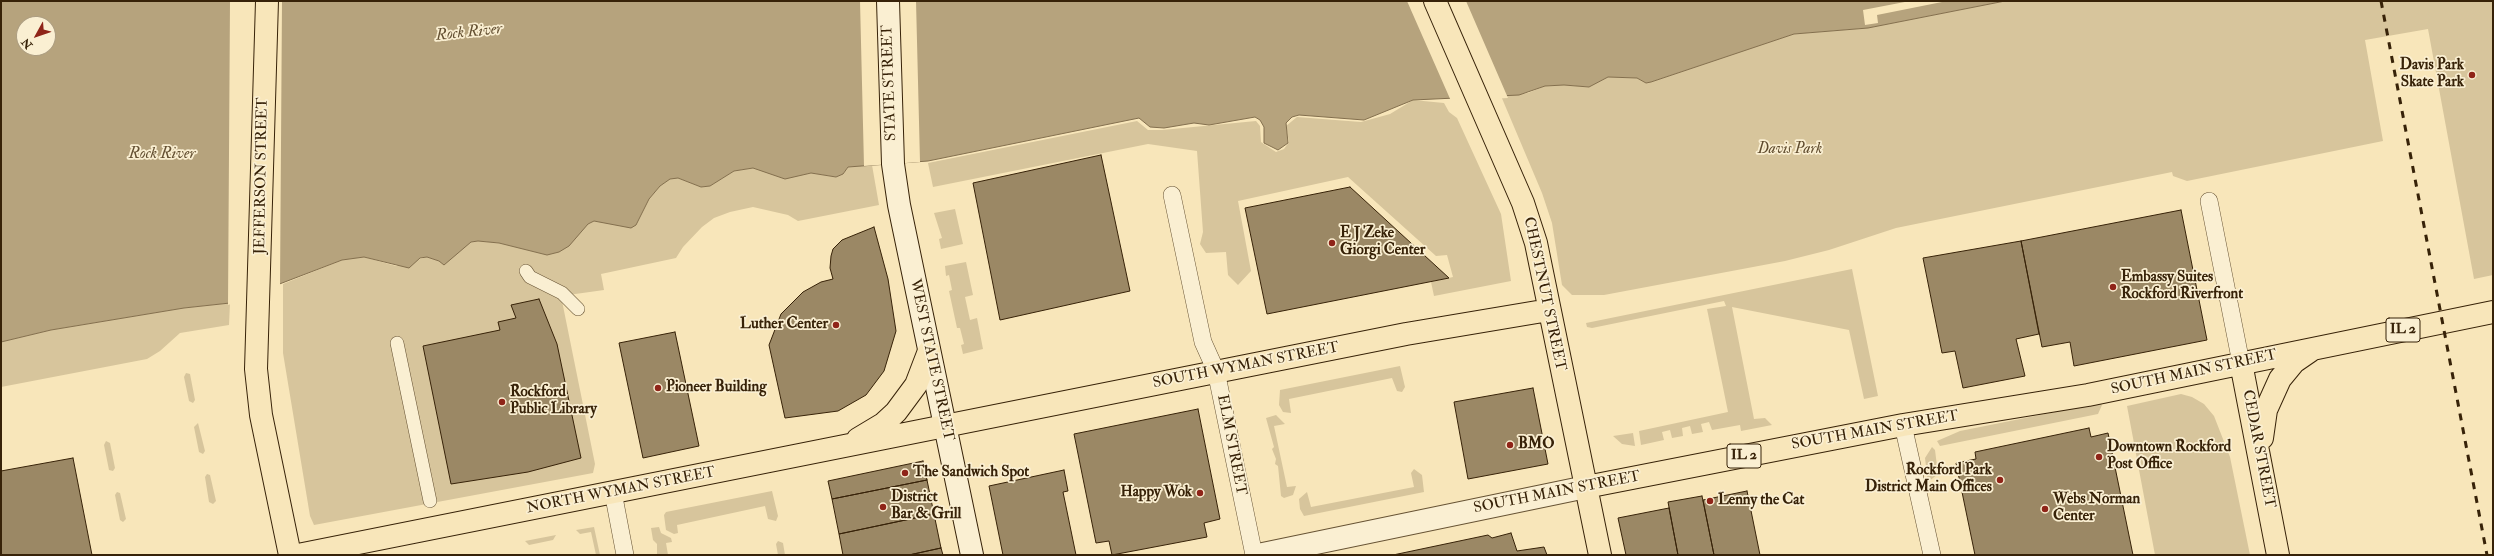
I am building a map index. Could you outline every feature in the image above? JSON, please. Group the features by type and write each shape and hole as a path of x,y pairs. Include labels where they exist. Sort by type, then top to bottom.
{"main road":[{"name":"JEFFERSON STREET","path":"267,1 256,369 261,416 290,555"},
{"name":"STATE STREET","path":"888,1 893,164"},
{"name":"CHESTNUT STREET","path":"1435,1 1523,203 1536,243 1600,555"},
{"name":"WEST STATE STREET","path":"893,164 944,427 972,555"},
{"name":"SOUTH WYMAN STREET","path":"944,427 1216,371 1406,334 1549,310"},
{"name":"SOUTH MAIN STREET","path":"1258,555 1586,487 1903,425 2088,395 2493,312"},
{"name":"IL 2","path":"2260,457 2266,410 2275,390 2284,372 2313,349"},
{"path":"843,447 883,424 896,412 916,385 929,351"},
{"name":"CEDAR STREET","path":"2241,363 2278,555"},
{"name":"NORTH WYMAN STREET","path":"298,555 944,427"}],"street":[{"name":"ELM STREET","path":"1172,195 1203,342 1216,371 1254,555"},
{"name":"CEDAR STREET","path":"2209,201 2241,363"},
{"path":"526,271 530,277 562,293 578,309"},
{"path":"397,343 430,501"},
{"path":"1903,425 1932,555"},
{"path":"613,492 625,555"}],"green space":[{"name":"Davis Park","path":"2005,1 2493,1 2493,275 2474,279 2428,29 2365,40 2383,141 2187,181 2173,176 2172,172 1896,228 1829,250 1785,261 1604,295 1572,295 1562,285 1552,223 1542,193 1501,96 1528,93 1545,86 1564,85 1589,87 1608,77 1637,78 1646,83 1794,34 1868,28"},
{"path":"1413,100 1444,103 1449,112 1457,118 1501,214 1511,281 1434,296 1431,282 1453,277 1447,255 1436,256 1348,177 1238,201 1251,271 1238,285 1228,275 1226,252 1206,253 1200,244 1203,232 1197,151 1148,144 933,187 928,163 1137,121 1148,130 1162,130 1256,121 1260,126 1261,142 1276,152 1284,149 1289,142 1286,126 1297,117 1361,122 1390,114"},
{"path":"872,165 879,205 798,221 788,215 753,207 730,212 714,218 702,227 683,247 676,258 601,274 604,290 561,296 595,464 593,473 314,525 310,516 283,353 283,284 342,260 364,257 396,266 427,257 439,261 471,242 478,241 499,243 547,255 559,252 588,224 594,221 636,225 649,199 660,186 669,179 678,178 701,187 710,186 734,171 753,168 795,176 811,173 836,177 843,174 848,167"},
{"path":"955,209 963,244 941,249 939,239 942,238 934,213"},
{"path":"966,262 973,295 965,297 970,320 977,318 983,349 963,354 961,345 964,344 960,328 957,328 949,291 952,290 949,275 946,276 945,266"},
{"path":"1852,269 1878,396 1864,399 1849,330 1732,307 1754,419 1765,418 1772,425 1741,431 1740,425 1712,430 1709,422 1701,424 1703,432 1692,434 1690,426 1682,428 1683,436 1672,438 1670,430 1662,432 1664,440 1641,445 1639,431 1728,412 1707,309 1726,306 1724,301 1592,328 1587,327 1586,323"},
{"path":"230,303 229,325 180,333 160,351 147,359 1,387 1,342 51,330 184,308"},
{"path":"1400,366 1405,387 1402,392 1397,391 1392,378 1289,399 1291,413 1283,412 1279,405 1280,390"},
{"path":"186,373 190,374 195,400 193,403 189,401 184,377"},
{"path":"2181,394 2192,397 2204,404 2214,416 2230,457 2250,555 2155,555 2127,406"},
{"path":"2100,403 2102,405 2098,414 1940,446 1937,441 1960,431"},
{"path":"1276,415 1285,424 1274,426 1287,487 1296,486 1293,495 1284,498 1281,496 1278,466 1275,464 1276,459 1272,449 1274,447 1266,418"},
{"path":"198,423 205,451 203,454 199,452 194,427"},
{"path":"1633,433 1635,446 1622,444 1613,436"},
{"path":"106,441 110,443 115,468 113,471 109,470 104,445"},
{"path":"1932,447 1935,450 1938,474 1928,482 1925,458"},
{"path":"1414,469 1422,475 1424,492 1304,516 1300,509 1299,499 1307,492 1311,507 1414,487 1411,473"},
{"path":"207,474 210,475 216,501 213,504 209,502 205,477"},
{"path":"772,491 778,516 776,521 768,519 765,506 677,525 678,533 674,534 666,530 664,515 666,512"},
{"path":"117,492 120,493 126,519 123,522 120,520 115,495"},
{"path":"594,527 600,555 596,555 591,532 580,534 576,530"},
{"path":"659,527 661,533 671,538 672,542 666,543 668,555 657,555 657,544 653,540 651,528"},
{"path":"556,535 553,540 529,545 525,541"},
{"path":"778,541 783,543 785,555 778,555 776,544"}],"water":[{"name":"Rock River","path":"1,1 2005,1 1868,28 1794,34 1646,83 1637,78 1608,77 1589,87 1564,85 1545,86 1519,95 1413,100 1364,120 1299,115 1292,117 1286,123 1288,143 1278,150 1264,143 1264,127 1260,120 1255,117 1209,125 1194,123 1164,128 1150,127 1139,118 928,161 848,167 843,174 836,177 811,173 785,179 753,168 734,171 710,186 701,187 678,178 670,179 660,186 649,199 636,225 631,228 594,221 588,224 569,246 559,252 547,255 499,243 478,241 471,242 444,265 439,261 427,257 420,258 409,268 364,257 342,260 230,303 184,308 51,330 1,342"}],"pier":[{"path":"230,1 282,1 280,287 228,305"},
{"path":"860,1 916,1 920,162 864,166"},
{"path":"1407,1 1466,1 1508,98 1451,101"},
{"path":"1910,1 1947,1 1877,15 1878,23 1865,25 1863,10"}],"building":[{"path":"1101,155 1130,291 1000,320 973,183"},
{"name":"E J Zeke Giorgi Center","path":"1350,187 1449,278 1267,314 1245,208"},
{"name":"Embassy Suites Rockford Riverfront","path":"2181,210 2207,340 2074,366 2070,342 2042,347 2021,241"},
{"name":"Luther Center","path":"874,227 888,279 896,331 884,371 866,395 838,411 785,418 769,345 781,314 803,292 821,282 833,279 830,268 831,256 833,249 842,240"},
{"path":"2021,241 2039,334 2016,339 2025,376 1963,388 1955,351 1942,353 1923,258"},
{"name":"Rockford Public Library","path":"539,299 557,344 581,458 528,472 451,484 423,346 500,330 498,322 516,318 511,305"},
{"name":"Pioneer Building","path":"675,332 699,446 643,458 619,343"},
{"path":"1533,388 1548,464 1468,479 1454,402"},
{"path":"1198,409 1220,519 1204,523 1207,537 1112,555 1109,541 1096,543 1074,434"},
{"name":"Webs Norman Center","path":"2089,428 2091,437 2108,433 2133,555 1975,555 1956,463 1976,459 1975,452"},
{"path":"73,458 92,555 1,555 1,471"},
{"path":"923,461 927,480 832,499 828,481"},
{"path":"1064,470 1068,491 1063,492 1076,555 1003,555 989,486"},
{"name":"District Bar & Grill","path":"927,480 934,514 839,534 832,499"},
{"path":"1747,491 1760,555 1714,555 1703,500"},
{"path":"1702,496 1714,555 1678,555 1668,502"},
{"path":"1669,508 1678,555 1626,555 1618,518"},
{"path":"934,514 941,548 909,555 843,555 839,534"},
{"path":"1511,533 1517,551 1544,547 1547,555 1393,555 1488,535 1492,538"},
{"path":"941,548 943,555 909,555"}],"railway":[{"path":"2381,1 2487,555"}],"place":[{"name":"Davis Park Skate Park","path":"2472,75"},
{"name":"E J Zeke Giorgi Center","path":"1332,243"},
{"name":"Embassy Suites Rockford Riverfront","path":"2113,287"},
{"name":"Luther Center","path":"836,325"},
{"name":"Pioneer Building","path":"658,388"},
{"name":"Rockford Public Library","path":"502,402"},
{"name":"BMO","path":"1510,445"},
{"name":"Downtown Rockford Post Office","path":"2099,457"},
{"name":"The Sandwich Spot","path":"905,473"},
{"name":"Rockford Park District Main Offices","path":"2000,480"},
{"name":"Happy Wok","path":"1200,493"},
{"name":"Lenny the Cat","path":"1710,501"},
{"name":"District Bar & Grill","path":"883,507"},
{"name":"Webs Norman Center","path":"2045,509"}]}
